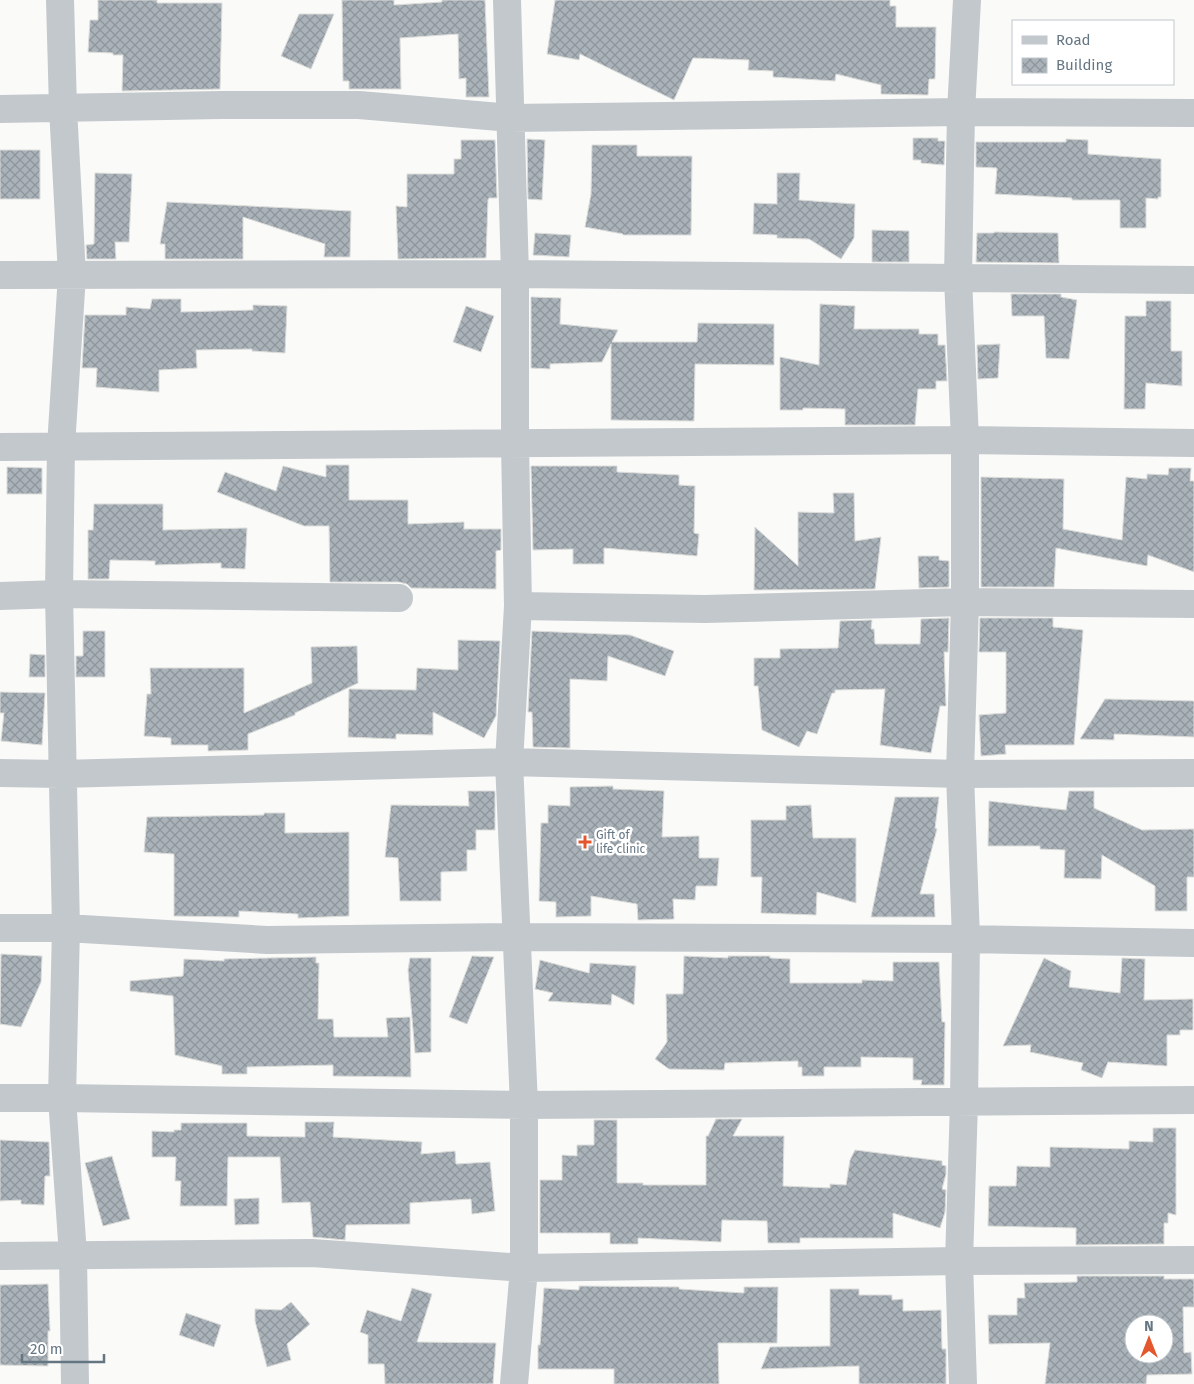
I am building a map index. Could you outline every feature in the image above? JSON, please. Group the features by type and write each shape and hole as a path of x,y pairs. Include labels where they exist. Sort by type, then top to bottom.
{"street":[{"path":"60,0 63,108 72,275 61,446 59,594 66,928 62,1098 73,1255 75,1384"},
{"path":"507,0 515,274 515,442 518,606 509,762 524,1105 524,1268 514,1384"},
{"path":"963,1384 959,1261 964,1102 966,939 960,774 965,602 965,440 958,278 961,112 967,0"},
{"path":"0,109 221,105 359,105 511,118 961,112 1194,113"},
{"path":"0,275 515,274 1194,280"},
{"path":"0,447 965,440 1194,443"},
{"path":"0,596 59,594 399,598"},
{"path":"518,606 705,609 965,602 1194,604"},
{"path":"0,772 62,774 509,762 960,774 1194,773"},
{"path":"0,928 66,928 267,940 516,937 966,939 1194,943"},
{"path":"0,1098 524,1105 1194,1100"},
{"path":"0,1256 312,1253 524,1268 959,1261 1194,1260"}],"building":[{"path":"98,0 157,0 157,3 222,3 220,89 122,91 123,55 88,52 90,20 98,20"},
{"path":"342,0 394,0 394,5 442,2 442,0 485,0 489,97 466,97 466,78 459,79 458,34 400,38 401,89 349,89 349,81 343,81"},
{"path":"555,0 890,0 890,6 896,6 896,27 936,27 935,79 929,79 928,95 881,94 881,85 836,74 835,81 773,77 773,71 748,70 749,60 693,58 674,100 580,54 579,60 547,54"},
{"path":"299,14 334,14 311,69 281,56"},
{"path":"913,138 938,138 938,141 945,141 944,165 921,163 921,160 913,160"},
{"path":"527,139 545,140 542,200 528,199"},
{"path":"1066,139 1088,140 1088,154 1161,159 1161,197 1158,197 1158,199 1146,198 1146,228 1120,228 1120,200 1072,200 1072,198 995,194 997,168 976,167 976,142 1066,142"},
{"path":"461,140 495,140 497,198 489,198 488,200 486,258 398,259 396,206 407,207 407,174 454,174 454,159 461,159"},
{"path":"592,145 637,145 637,156 692,156 691,235 623,235 585,227 591,194"},
{"path":"0,150 40,150 40,199 0,199"},
{"path":"95,173 132,174 129,242 115,242 116,259 87,259 86,245 94,244"},
{"path":"777,173 800,173 799,200 855,204 854,238 841,259 809,239 777,238 777,235 753,234 754,203 777,204"},
{"path":"167,202 351,211 350,257 324,257 325,244 243,217 243,259 165,259 165,244 160,244"},
{"path":"872,230 909,231 909,262 872,262"},
{"path":"535,233 571,235 569,257 533,255"},
{"path":"977,233 1058,233 1059,263 976,262"},
{"path":"1011,294 1061,294 1061,297 1077,300 1069,359 1046,358 1044,316 1012,316"},
{"path":"531,297 561,298 560,324 618,330 612,342 697,342 698,323 774,324 774,365 695,364 694,421 611,420 611,344 602,362 550,364 550,369 531,368"},
{"path":"152,299 181,299 181,312 253,310 253,305 287,306 285,353 252,351 252,349 196,350 197,368 159,370 159,392 96,387 97,368 82,368 85,315 126,315 126,307 150,309"},
{"path":"1146,301 1171,301 1171,351 1182,351 1182,386 1146,383 1145,409 1124,409 1125,316 1146,316"},
{"path":"820,304 855,306 854,329 919,329 919,334 938,334 938,345 945,345 947,381 936,381 936,389 918,389 915,425 845,425 845,409 803,408 803,410 780,410 780,357 819,365"},
{"path":"466,306 494,316 481,352 453,342"},
{"path":"1000,344 998,378 978,379 977,345"},
{"path":"326,465 349,465 349,500 408,500 408,524 464,522 464,529 501,529 501,550 496,551 496,589 411,588 407,584 399,582 330,582 329,526 304,526 217,492 225,472 276,491 283,466 326,477"},
{"path":"531,466 617,466 617,472 679,475 679,485 695,486 694,533 699,534 697,556 604,548 604,564 573,564 573,549 533,550"},
{"path":"7,467 42,468 42,494 7,494"},
{"path":"1169,468 1191,468 1190,481 1194,481 1194,572 1148,555 1147,566 1056,548 1054,587 981,587 981,477 1064,479 1063,529 1122,540 1126,477 1147,479 1147,474 1168,475"},
{"path":"833,493 854,493 855,541 881,537 875,589 754,590 755,527 798,566 798,512 834,513"},
{"path":"94,504 163,504 163,530 247,528 245,569 221,568 221,563 155,565 155,561 110,560 109,579 88,579 88,530 93,530"},
{"path":"918,556 939,556 939,560 949,561 949,587 919,588"},
{"path":"949,618 948,652 944,652 946,706 940,706 931,753 880,745 885,689 835,690 835,693 832,693 817,734 807,731 799,747 762,730 758,686 754,686 754,658 780,658 780,649 838,648 840,621 872,620 871,629 874,629 875,644 920,644 921,619"},
{"path":"980,618 1053,618 1053,627 1083,630 1074,745 1005,745 1006,754 981,756 979,715 1006,713 1006,652 979,652"},
{"path":"83,631 105,631 105,677 76,677 76,656 83,656"},
{"path":"532,631 630,635 674,651 665,676 608,656 607,681 570,679 570,748 533,747 532,712 528,712"},
{"path":"458,640 500,641 496,716 484,738 433,712 433,735 396,734 396,739 348,737 349,689 416,690 417,668 458,670"},
{"path":"357,646 358,683 295,713 295,715 248,734 248,750 208,751 208,745 171,745 171,738 144,736 147,694 151,694 150,668 244,668 244,713 312,683 311,647"},
{"path":"30,654 45,655 45,677 29,677"},
{"path":"0,692 45,693 42,745 1,741 4,713 0,713"},
{"path":"1105,699 1194,701 1194,737 1114,734 1114,740 1080,739"},
{"path":"613,786 613,789 664,791 662,837 699,836 699,858 719,858 717,886 696,886 695,900 673,899 674,919 638,920 637,904 591,896 591,916 556,917 556,902 539,901 541,823 548,823 548,805 570,806 570,787"},
{"path":"468,791 495,791 495,830 476,830 476,850 467,850 467,871 441,872 441,901 400,901 398,858 385,857 391,805 469,806"},
{"path":"1069,791 1094,791 1094,808 1142,830 1194,829 1194,877 1187,877 1187,911 1155,911 1155,886 1102,855 1101,879 1064,878 1065,850 1040,849 1040,846 988,846 989,801 1066,810"},
{"path":"895,797 939,797 935,828 937,829 920,894 934,894 935,917 871,917"},
{"path":"811,805 813,838 856,838 856,903 817,892 816,915 761,913 762,877 751,877 751,820 786,820 786,806"},
{"path":"264,813 285,813 285,833 349,832 349,916 298,918 298,914 239,911 239,917 174,916 174,854 144,852 147,817 264,815"},
{"path":"1,954 42,956 41,982 21,1027 0,1024"},
{"path":"472,956 494,957 467,1024 449,1017"},
{"path":"684,956 728,958 728,956 770,956 770,958 790,959 790,983 862,983 862,980 893,981 893,962 939,962 942,1022 945,1022 944,1085 921,1085 922,1080 913,1080 913,1058 861,1057 861,1067 824,1067 824,1076 802,1076 802,1067 798,1067 798,1061 725,1063 724,1070 669,1069 655,1059 667,1042 666,994 683,994"},
{"path":"316,957 316,963 319,963 318,1019 333,1019 334,1037 388,1037 386,1018 410,1017 411,1077 333,1076 333,1065 247,1067 247,1074 222,1074 222,1066 175,1055 173,996 130,991 130,981 183,976 184,959 224,961 224,959"},
{"path":"410,958 431,958 431,1052 415,1053 408,970"},
{"path":"1044,958 1071,971 1069,987 1120,993 1122,958 1145,959 1144,1000 1193,999 1193,1030 1180,1030 1180,1035 1167,1035 1167,1066 1108,1062 1102,1078 1081,1070 1083,1063 1030,1052 1031,1045 1003,1046"},
{"path":"540,960 589,973 590,963 636,966 634,1005 612,994 611,1005 548,1001 553,993 535,989"},
{"path":"716,1119 742,1119 733,1136 784,1136 783,1186 830,1188 830,1184 846,1185 850,1160 855,1150 942,1161 942,1165 946,1166 946,1174 942,1189 946,1190 945,1212 940,1228 893,1213 893,1238 800,1238 800,1243 768,1243 767,1221 722,1220 721,1242 638,1238 638,1244 610,1244 610,1233 540,1233 540,1180 562,1180 562,1155 577,1156 577,1145 594,1145 594,1120 617,1120 617,1183 706,1185 706,1136 708,1136"},
{"path":"305,1122 334,1122 333,1137 422,1142 421,1154 455,1151 456,1164 490,1162 495,1211 472,1214 471,1199 410,1203 410,1224 346,1225 345,1240 313,1237 310,1202 282,1203 280,1157 228,1157 227,1206 180,1206 181,1181 175,1181 176,1157 152,1157 152,1131 174,1132 174,1130 181,1130 181,1123 247,1123 247,1136 305,1137"},
{"path":"1153,1128 1176,1128 1176,1215 1168,1213 1168,1223 1164,1223 1164,1244 1076,1245 1076,1228 988,1226 989,1186 1016,1186 1017,1166 1050,1167 1050,1147 1129,1149 1129,1141 1153,1142"},
{"path":"0,1140 49,1142 50,1176 45,1176 44,1205 21,1204 21,1200 0,1201"},
{"path":"112,1156 130,1219 103,1226 85,1163"},
{"path":"259,1198 259,1224 235,1225 234,1199"},
{"path":"1077,1276 1164,1276 1164,1279 1194,1279 1194,1307 1183,1307 1184,1353 1191,1352 1192,1374 1147,1375 1146,1384 1045,1384 1050,1343 989,1344 988,1315 1017,1315 1017,1298 1025,1298 1024,1283 1077,1282"},
{"path":"48,1284 50,1331 48,1331 48,1366 0,1365 0,1285"},
{"path":"579,1286 679,1287 679,1289 744,1293 744,1287 778,1287 777,1343 718,1343 719,1384 614,1384 614,1369 538,1369 538,1345 540,1345 544,1288 579,1290"},
{"path":"412,1288 432,1294 417,1342 496,1343 493,1384 385,1384 384,1364 368,1364 368,1335 360,1332 367,1310 401,1321"},
{"path":"830,1289 859,1289 859,1295 892,1295 892,1300 903,1299 903,1311 941,1310 942,1349 946,1349 946,1384 859,1384 859,1366 761,1369 770,1347 830,1346"},
{"path":"291,1302 310,1324 287,1344 291,1360 267,1367 255,1321 255,1309 281,1310"},
{"path":"186,1313 221,1325 214,1347 179,1335"}],"place":[{"name":"Gift of life clinic","path":"585,842"}]}
